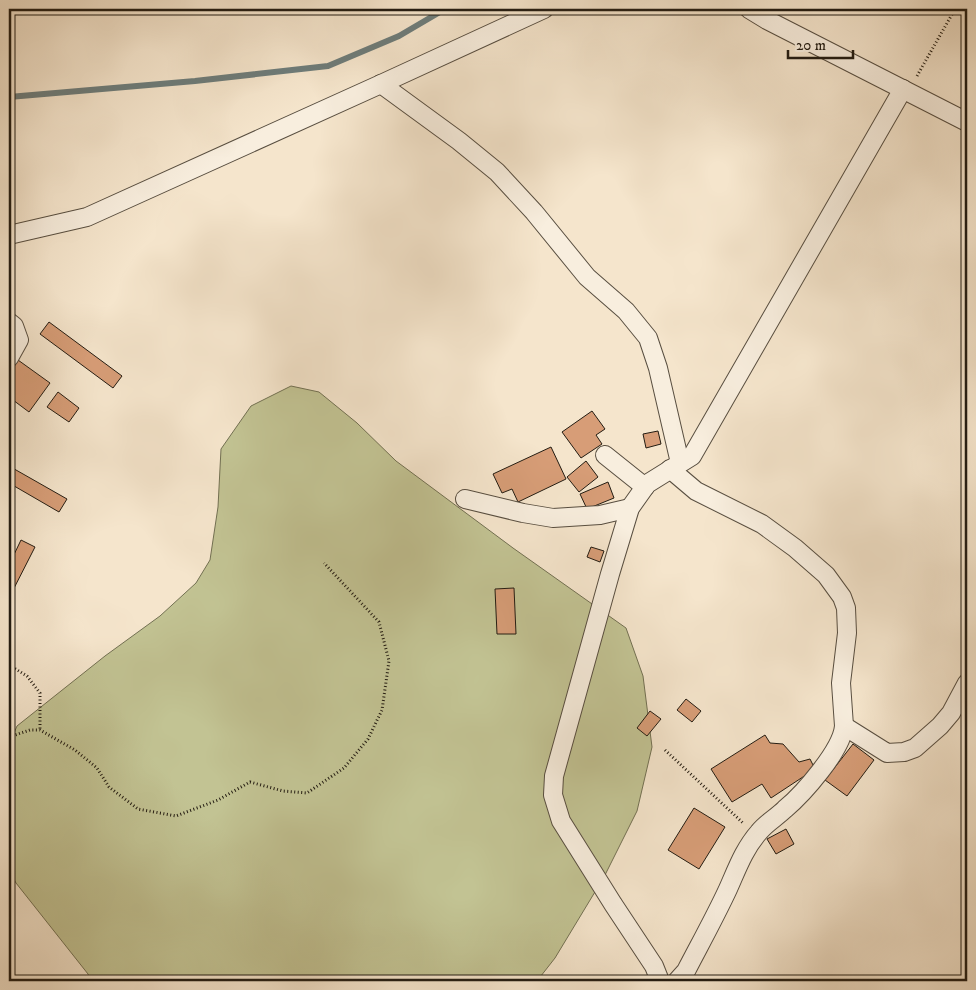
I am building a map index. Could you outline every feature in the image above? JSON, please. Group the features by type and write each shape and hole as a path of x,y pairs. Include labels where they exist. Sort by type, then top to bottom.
{"street":[{"path":"9,235 87,217 544,9"},
{"path":"749,9 967,122"},
{"path":"381,84 460,141 497,172 534,212 586,277 626,311 648,338 658,368 675,466 696,491 762,524 795,548 826,575 842,597 846,608 847,632 841,684 844,726 837,745 820,771 786,808 760,830 746,848 724,898 686,971 677,981"},
{"path":"660,981 654,966 612,904 561,822 553,795 554,776 630,508 647,484 692,456 905,91"},
{"path":"9,322 14,326 19,340 9,358"},
{"path":"605,455 644,487"},
{"path":"465,498 553,518 600,515 630,508"},
{"path":"844,726 887,752 904,752 915,748 940,726 951,713 967,683"}],"path":[{"path":"905,91 955,9"},
{"path":"9,737 30,730 40,730 75,750 98,768 108,787 138,809 176,816 218,800 250,782 283,791 307,793 344,768 368,738 382,710 389,661 378,622 324,563"},
{"path":"9,665 27,676 40,693 40,730"},
{"path":"665,750 756,835"}],"green space":[{"path":"291,386 319,392 357,423 396,461 513,548 626,628 643,676 652,747 637,811 604,877 555,958 537,981 91,981 88,974 16,883 9,870 9,745 17,726 105,656 160,616 196,583 210,560 218,507 221,449 251,406"}],"building":[{"path":"49,322 122,376 113,388 40,334"},
{"path":"18,360 50,383 29,412 9,397 9,373"},
{"path":"58,392 79,408 69,422 47,407"},
{"path":"592,411 605,429 596,435 602,444 581,458 562,432"},
{"path":"658,431 661,444 646,448 643,434"},
{"path":"551,447 566,479 518,502 512,489 502,493 493,474"},
{"path":"586,461 598,477 579,492 567,477"},
{"path":"9,466 67,499 59,512 9,483"},
{"path":"608,482 614,498 587,509 580,494"},
{"path":"21,540 35,547 9,598 9,565"},
{"path":"591,547 604,551 600,562 587,557"},
{"path":"514,588 516,634 497,634 495,589"},
{"path":"686,699 701,711 692,722 677,710"},
{"path":"650,711 661,719 647,736 637,728"},
{"path":"765,735 770,743 783,744 799,762 810,759 815,769 771,798 762,784 732,802 711,769"},
{"path":"853,744 874,760 847,796 825,780"},
{"path":"694,808 725,827 699,869 668,850"},
{"path":"786,829 794,844 776,854 767,839"}],"waterway":[{"path":"9,97 195,81 328,66 399,36 445,9"}]}
